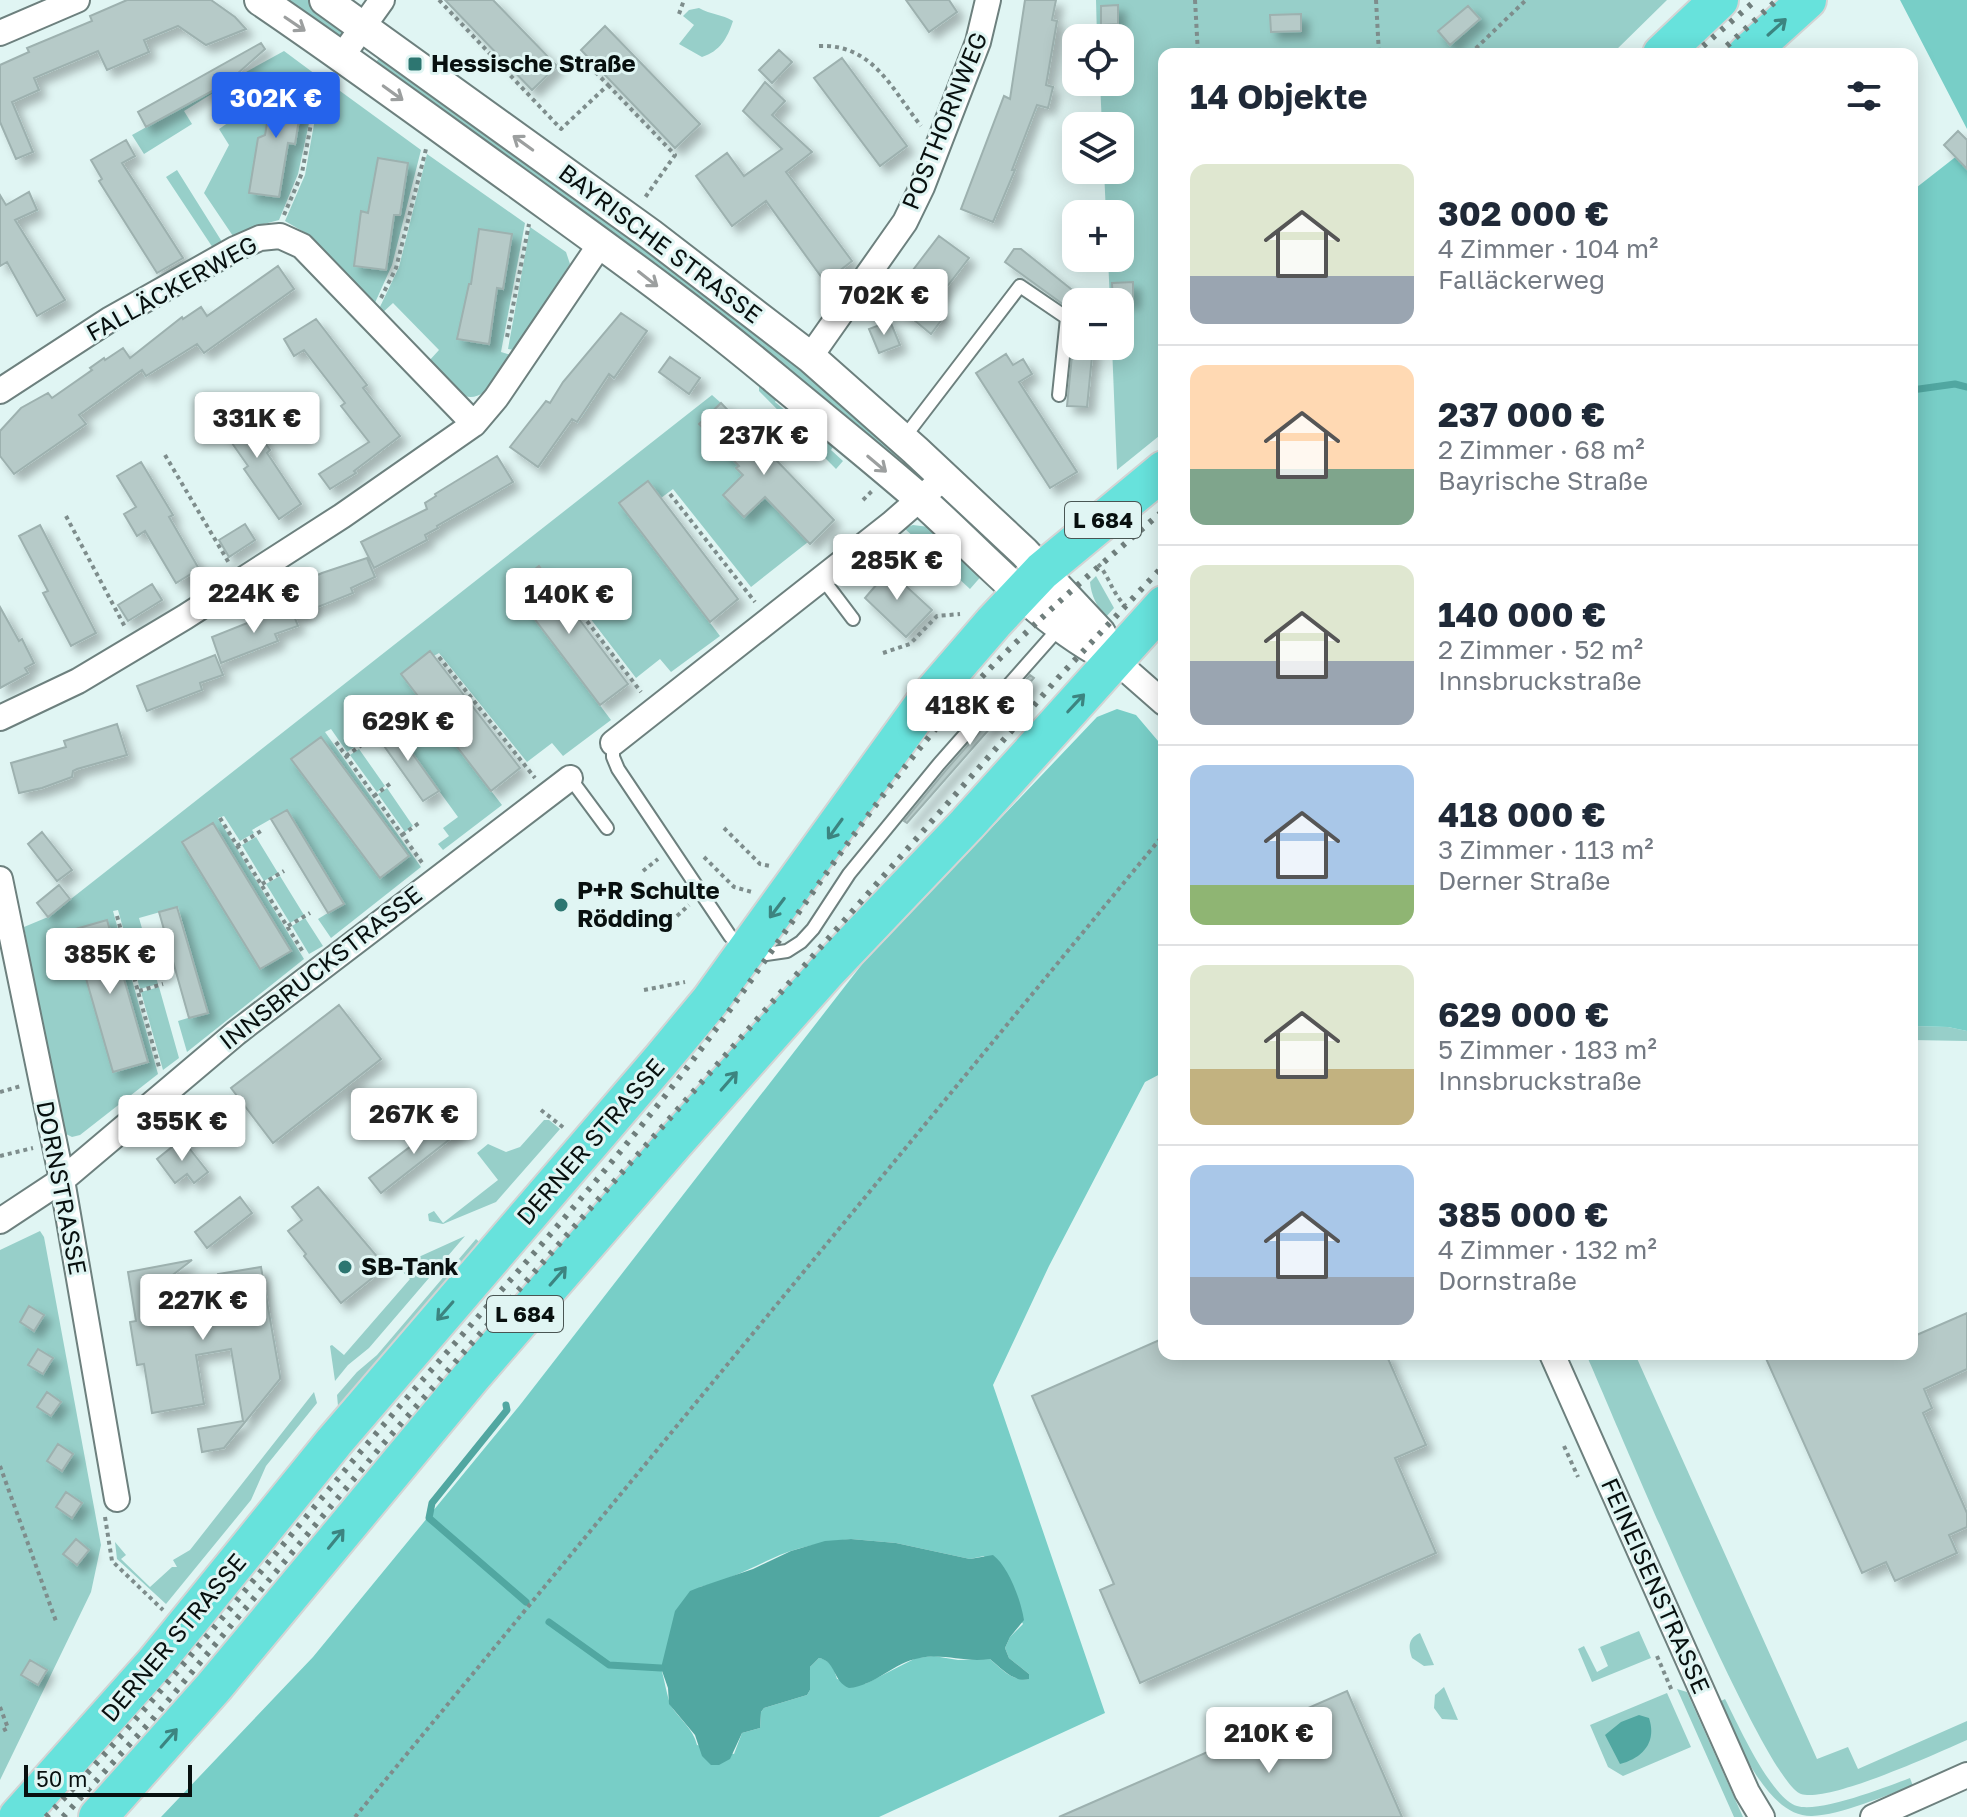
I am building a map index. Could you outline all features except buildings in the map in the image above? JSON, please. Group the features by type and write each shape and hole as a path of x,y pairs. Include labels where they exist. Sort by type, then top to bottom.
{"main road":[{"path":"1668,48 1719,0"},
{"path":"1754,48 1807,0"},
{"name":"DERNER STRASSE","path":"18,1817 155,1663 437,1320 710,1001 734,938 926,701 1032,581 1158,475"},
{"name":"L 684","path":"98,1817 213,1688 472,1376 675,1142 827,971 967,824 1158,612"}],"street":[{"path":"0,33 77,0"},
{"name":"BAYRISCHE STRASSE","path":"260,0 601,243 760,365 920,499 987,564 1032,581"},
{"name":"BAYRISCHE STRASSE","path":"325,0 706,275 810,357 945,477 1032,581 1068,617 1100,633 1115,660"},
{"path":"342,56 382,0"},
{"name":"POSTHORNWEG","path":"810,357 905,222 978,42 988,0"},
{"name":"FALLÄCKERWEG","path":"0,391 109,320 235,249 260,238 280,236 302,246 474,424"},
{"path":"0,718 78,681 136,647 342,516 474,424 496,398 601,243"},
{"path":"613,743 945,477"},
{"path":"1115,660 1158,698"},
{"name":"INNSBRUCKSTRASSE","path":"0,1221 62,1180 315,971 570,778"},
{"name":"DORNSTRASSE","path":"0,879 62,1180 117,1499"},
{"name":"FEINEISENSTRASSE","path":"1555,1360 1735,1765 1762,1817"},
{"path":"1873,1817 1967,1775"}],"lane":[{"path":"903,439 1020,286 1067,318 1059,395"},
{"path":"822,578 853,619"},
{"path":"613,743 613,757 618,769 734,938 771,956 801,942 813,929 849,874 1068,617"},
{"path":"570,778 607,828"}],"path":[{"path":"439,0 561,129"},
{"path":"679,14 684,0"},
{"path":"1195,0 1198,48"},
{"path":"1376,0 1379,48"},
{"path":"1476,48 1526,0"},
{"path":"819,46 838,45 864,56 937,147"},
{"path":"579,55 675,155 644,199"},
{"path":"280,236 281,222 302,173 322,79"},
{"path":"556,134 608,85"},
{"path":"370,317 396,268 424,153 437,125"},
{"path":"525,355 505,351 534,195"},
{"path":"165,455 240,581"},
{"path":"670,494 769,619"},
{"path":"66,516 136,647"},
{"path":"1096,562 1104,570 1121,601"},
{"path":"558,583 654,709"},
{"path":"883,653 910,644 937,616 970,613"},
{"path":"439,657 548,794"},
{"path":"336,742 435,880"},
{"path":"346,756 363,744"},
{"path":"374,796 391,783"},
{"path":"220,818 315,971"},
{"path":"402,835 419,823"},
{"path":"724,828 760,864 773,867"},
{"path":"237,846 261,831"},
{"path":"355,1817 1158,841"},
{"path":"704,857 734,887 757,893"},
{"path":"643,871 658,859"},
{"path":"262,884 284,871"},
{"path":"677,916 689,905"},
{"path":"287,926 310,913"},
{"path":"117,916 165,1092"},
{"path":"644,990 693,981"},
{"path":"138,991 163,984"},
{"path":"0,1092 27,1085"},
{"path":"541,1110 564,1128"},
{"path":"0,1156 39,1146"},
{"path":"1564,1446 1578,1477"},
{"path":"0,1466 57,1624"},
{"path":"117,1499 105,1515 112,1561 165,1611"},
{"path":"1657,1656 1672,1691"},
{"path":"0,1707 8,1728 0,1732"}],"shaded area":[{"path":"274,0 310,0 347,27 344,40"},
{"path":"1096,0 1667,0 1618,48 1158,48 1158,437 1117,470 1113,360 1134,360 1134,288 1109,288 1109,272 1134,272 1134,200 1105,200 1105,184 1134,184 1134,112 1101,112 1101,96 1134,96 1134,24 1097,24"},
{"path":"1900,0 1967,0 1967,129"},
{"path":"699,8 733,21 722,44 702,57 679,44 694,25 683,16 689,10"},
{"path":"284,51 319,77 298,174 279,220 235,239 204,193 229,145 219,129 235,118 218,90 184,111 192,124 144,154 132,135"},
{"path":"384,51 706,284 904,455 894,463 372,68"},
{"path":"325,80 421,150 392,265 374,305 309,235 285,221 305,175 319,96"},
{"path":"1967,148 1967,1031 1918,1026 1918,186"},
{"path":"427,154 525,223 501,352 511,355 497,378 477,396 469,397 451,388 428,362 439,350 393,303 381,314 378,311 399,267"},
{"path":"177,170 224,245 215,251 166,177"},
{"path":"530,227 566,252 570,264 514,350 508,349"},
{"path":"759,382 779,395 775,402 825,443 831,438 836,442 831,450 843,461 836,469 759,391"},
{"path":"712,395 721,403 699,425 808,542 751,587 673,489 661,498 648,481 620,503 720,636 671,672 660,659 636,678 560,579 553,584 539,566 511,587 611,720 563,756 552,743 527,762 439,653 401,674 502,805 443,850 438,844 449,836 443,828 458,817 392,726 366,744 363,741 347,752 331,729 325,732 421,867 331,938 318,919 344,903 287,810 252,830 254,833 240,841 224,816 218,818 304,959 187,1052 178,1021 208,1012 178,907 139,918 158,984 140,989 118,910 113,911 158,1074 80,1135 72,1137 66,1134 60,1125 24,927 48,917"},
{"path":"913,525 929,527 984,573 970,589 904,528"},
{"path":"1096,576 1114,608 1106,617 1092,592 1090,582"},
{"path":"1117,709 1136,715 1158,741 1158,1075 1145,1082 1049,1266 993,1385 1105,1713 879,1817 161,1817 313,1657 520,1405 863,963 1097,717","holes":["851,1539 896,1543 970,1559 984,1556 1023,1624 1010,1637 1005,1648 1009,1658 1029,1674 1029,1679 1013,1677 990,1659 958,1660 934,1656 916,1658 865,1684 837,1679 829,1663 819,1658 810,1667 810,1690 807,1695 764,1708 760,1728 742,1733 734,1754 697,1745 671,1706 661,1668 700,1587 780,1555"]},
{"path":"359,749 385,786 377,792 350,755"},
{"path":"387,788 413,826 405,832 378,794"},
{"path":"256,837 278,873 264,881 242,845"},
{"path":"280,876 304,915 290,923 266,884"},
{"path":"305,918 323,946 309,954 292,926"},
{"path":"159,987 179,1058 163,1070 141,992"},
{"path":"1918,1026 1967,1031 1967,1041 1918,1040"},
{"path":"544,1120 549,1120 560,1129 496,1202 443,1224 429,1221 428,1214 434,1211 443,1223 498,1180 477,1153 488,1144 506,1152 520,1147"},
{"path":"40,1231 44,1237 101,1545 91,1592 0,1780 0,1250"},
{"path":"465,1236 369,1348 348,1365 335,1381 330,1346 344,1355 410,1279 400,1269 401,1265"},
{"path":"476,1239 485,1247 339,1417 337,1395 377,1355"},
{"path":"1589,1360 1638,1360 1817,1759 1848,1747 1858,1769 1967,1721 1967,1740 1858,1784 1815,1795 1801,1794 1782,1774 1755,1728 1656,1516"},
{"path":"314,1392 317,1403 266,1466 251,1500 166,1604 117,1559 115,1542 126,1555 121,1559 150,1587 172,1567 177,1567 173,1560 190,1550"},
{"path":"851,1539 896,1543 970,1559 993,1555 1013,1585 1024,1620 1005,1648 1009,1658 1029,1674 1029,1679 1013,1677 990,1659 929,1657 911,1660 867,1683 849,1688 840,1681 829,1663 819,1658 810,1667 810,1690 807,1695 764,1708 760,1728 742,1733 730,1759 719,1765 711,1765 702,1756 695,1735 669,1704 668,1688 661,1668 675,1611 690,1591 753,1569 791,1551 825,1541"},
{"path":"1639,1631 1651,1658 1592,1682 1578,1649 1584,1646 1597,1672 1608,1666 1600,1647"},
{"path":"1420,1633 1434,1665 1424,1666 1412,1658 1410,1643"},
{"path":"1444,1687 1458,1720 1442,1719 1434,1708 1435,1695"},
{"path":"1677,1689 1687,1692 1743,1817 1734,1817"},
{"path":"1667,1693 1691,1747 1623,1776 1608,1767 1590,1725"},
{"path":"1725,1699 1766,1775 1787,1800 1797,1806 1837,1803 1910,1778 1913,1786 1824,1815 1795,1813 1780,1804 1755,1772 1719,1702"},
{"path":"1639,1715 1649,1718 1649,1742 1635,1758 1620,1764 1605,1735 1621,1722"}],"waterway":[{"path":"1918,389 1955,384 1967,387"},
{"path":"506,1405 507,1410 432,1503 429,1518 526,1602"},
{"path":"549,1622 609,1665 661,1668"}],"railway":[{"path":"1701,48 1756,0"},
{"path":"1725,48 1777,0"},
{"path":"46,1817 168,1682 362,1450 635,1134 742,994 877,803 950,712 1027,632 1158,515"},
{"path":"63,1817 151,1721 384,1443 1058,678 1158,571"}],"place":[{"name":"Hessische Straße","path":"415,64"},
{"name":"P+R Schulte Rödding","path":"561,905"},
{"name":"SB-Tank","path":"345,1267"}]}
